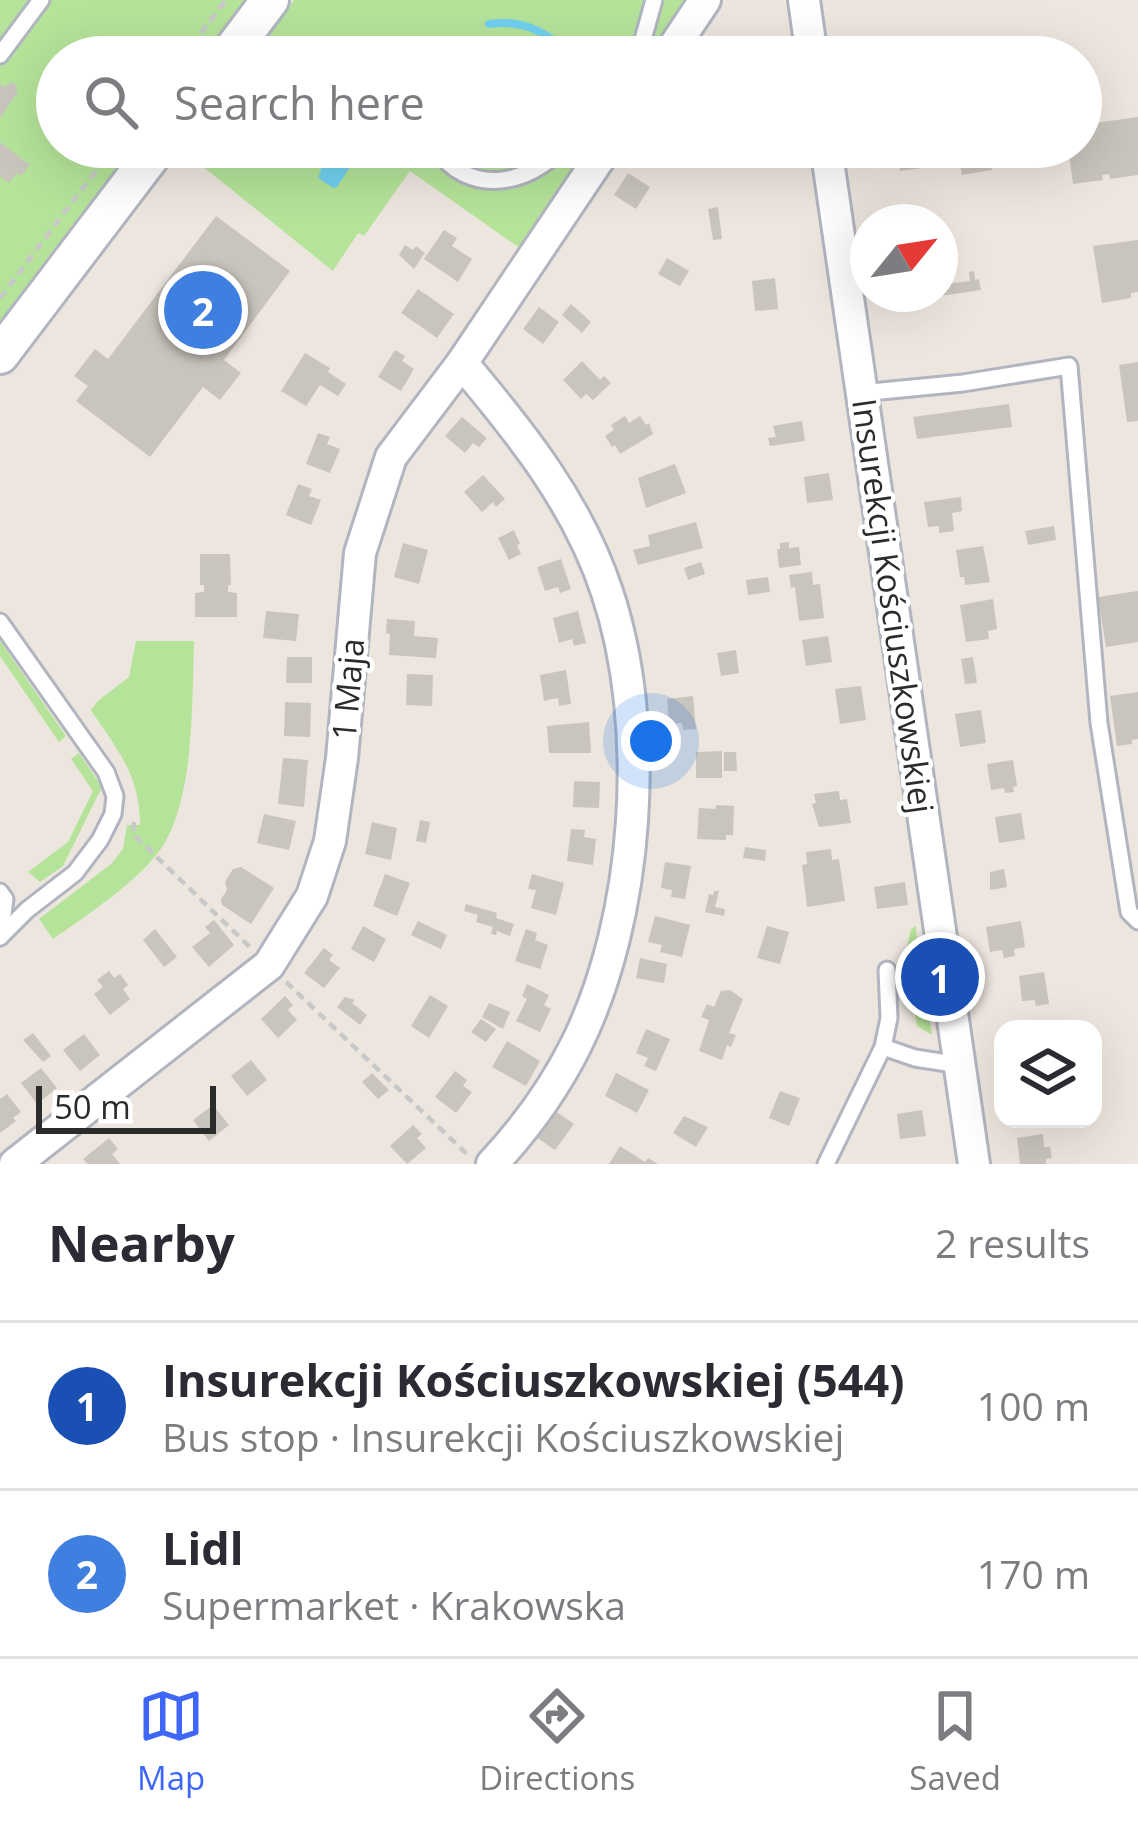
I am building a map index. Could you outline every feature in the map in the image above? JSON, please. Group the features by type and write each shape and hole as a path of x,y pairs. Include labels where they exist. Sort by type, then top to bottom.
{"street":[{"path":"242,36 270,0"},
{"path":"681,36 705,0"},
{"path":"804,0 809,36"},
{"path":"0,355 142,168"},
{"name":"1 Maja","path":"15,1164 269,965 312,896 330,841 342,758 361,553 391,457 462,363 593,168"},
{"name":"Insurekcji Kościuszkowskiej","path":"829,168 974,1164"},
{"path":"462,363 565,498 607,591 621,644 631,716 634,794 615,934 576,1045 545,1096 492,1164"}],"lane":[{"path":"0,55 41,0"},
{"path":"644,36 654,0"},
{"path":"453,168 475,180 494,180 537,168"},
{"path":"862,393 1069,367 1099,723 1129,912 1138,921"},
{"path":"0,622 106,772 115,796 113,814 100,840 75,873 0,937"},
{"path":"0,892 5,899 0,937"},
{"path":"826,1164 883,1047 889,1018 887,970"},
{"path":"883,1047 960,1065"}],"path":[{"path":"198,36 226,0"},
{"path":"0,298 98,168"},
{"path":"134,822 133,834 477,1164"}],"green space":[{"path":"0,0 250,0 223,36 36,36 36,168 122,168 0,331"},
{"path":"294,0 683,0 663,36 267,36"},
{"path":"205,168 578,168 524,251 410,171 333,271"},
{"path":"0,641 66,736 59,742 0,656"},
{"path":"136,641 194,641 192,720 180,805 150,862 53,939 39,919 111,864 123,849 127,825 140,825 132,777 91,710 129,677"},
{"path":"79,753 102,787 63,866 40,882 28,872 68,842 93,791 71,759"},
{"path":"916,926 932,1035 917,1026 905,956 911,929"}],"water":[{"path":"349,168 333,188 318,178 321,170"}],"building":[{"path":"11,82 18,92 0,118 0,84 5,87"},
{"path":"1138,117 1138,175 1110,179 1109,174 1102,175 1103,180 1073,184 1071,168 1102,168 1102,122"},
{"path":"0,142 30,165 9,183 0,176"},
{"path":"960,168 992,168 992,170 962,175"},
{"path":"628,173 650,187 636,209 614,195"},
{"path":"718,207 722,239 713,240 708,209"},
{"path":"216,216 290,271 224,360 241,373 220,400 203,387 150,457 76,401 88,386 74,376 95,349 108,359"},
{"path":"444,230 457,238 452,246 472,259 458,282 424,259"},
{"path":"1138,240 1138,292 1131,293 1131,298 1102,303 1093,246"},
{"path":"405,245 425,253 414,269 399,255"},
{"path":"667,258 689,271 680,286 658,274"},
{"path":"974,271 981,290 958,293 958,283 970,281 969,272"},
{"path":"775,278 778,309 755,311 752,281"},
{"path":"418,289 454,314 437,338 401,313"},
{"path":"571,304 591,322 582,333 562,315"},
{"path":"539,307 559,322 543,344 523,329"},
{"path":"395,350 414,369 401,391 378,377"},
{"path":"305,353 346,384 338,396 320,385 306,406 281,391"},
{"path":"582,361 600,380 604,376 611,383 593,400 586,394 581,399 563,380"},
{"path":"1138,362 1138,421 1127,422 1119,365"},
{"path":"1009,404 1012,427 917,439 913,417"},
{"path":"625,416 629,423 640,416 653,434 620,454 605,436"},
{"path":"462,417 487,438 479,447 473,443 465,453 445,436"},
{"path":"802,421 805,441 770,446 768,438 776,437 773,426"},
{"path":"318,433 330,437 327,444 340,449 330,473 306,464"},
{"path":"675,464 686,493 646,508 638,478"},
{"path":"829,473 833,500 807,503 804,477"},
{"path":"483,475 505,499 482,512 464,492"},
{"path":"298,484 312,489 309,496 321,500 311,525 286,515"},
{"path":"961,497 962,511 952,513 954,531 939,533 939,526 928,527 924,502"},
{"path":"696,522 703,548 638,565 633,550 650,546 648,535"},
{"path":"1054,526 1056,540 1028,545 1025,531"},
{"path":"514,530 521,554 509,560 498,538"},
{"path":"789,542 789,548 799,547 801,565 779,568 777,549 780,543"},
{"path":"403,543 428,550 419,584 394,577"},
{"path":"983,546 990,582 965,585 956,550"},
{"path":"200,554 230,554 228,592 237,593 237,617 195,617 195,593 204,592"},
{"path":"561,559 571,589 545,591 537,567"},
{"path":"701,562 705,574 688,580 684,568"},
{"path":"812,572 813,585 820,584 824,618 799,621 789,575"},
{"path":"768,577 770,592 748,595 746,580"},
{"path":"1138,591 1138,642 1106,647 1098,597"},
{"path":"993,599 997,629 988,631 989,639 966,642 960,605"},
{"path":"266,611 299,614 296,641 263,638"},
{"path":"578,611 586,643 574,646 572,639 559,643 553,618"},
{"path":"387,619 415,621 414,636 438,638 436,658 389,655"},
{"path":"828,636 832,662 806,666 802,640"},
{"path":"736,650 739,673 721,676 717,653"},
{"path":"287,657 312,657 312,683 286,683"},
{"path":"973,657 977,683 965,684 961,659"},
{"path":"566,670 571,704 559,706 558,698 544,701 540,675"},
{"path":"407,674 433,675 432,706 406,705"},
{"path":"861,686 866,720 840,724 835,689"},
{"path":"1138,692 1138,739 1117,746 1110,696"},
{"path":"693,696 696,729 669,724 667,699"},
{"path":"285,702 311,703 310,737 284,736"},
{"path":"981,710 986,743 960,747 955,714"},
{"path":"589,722 591,753 549,753 547,726"},
{"path":"722,751 722,778 696,778 696,752"},
{"path":"724,752 736,752 737,771 724,771"},
{"path":"283,758 308,760 304,807 278,804"},
{"path":"1013,760 1014,792 991,790 987,764"},
{"path":"574,781 600,782 599,808 573,807"},
{"path":"839,791 840,800 847,799 851,823 819,827 814,794"},
{"path":"716,805 734,806 733,835 726,835 726,840 697,839 699,808 716,809"},
{"path":"1021,813 1025,839 999,843 995,817"},
{"path":"264,814 296,821 289,850 257,843"},
{"path":"420,820 430,822 426,843 416,841"},
{"path":"372,822 397,828 391,860 365,854"},
{"path":"571,829 585,830 584,837 596,839 593,865 567,861"},
{"path":"745,847 766,850 765,861 743,858"},
{"path":"831,849 832,860 839,859 845,901 807,907 802,865 807,864 806,852"},
{"path":"665,862 691,866 685,899 671,897 672,890 661,888"},
{"path":"241,867 274,888 251,924 222,905 225,882 233,869"},
{"path":"1004,869 1007,887 990,890 990,872"},
{"path":"385,874 410,883 397,916 373,906"},
{"path":"532,874 564,883 556,915 531,908 536,890 528,889"},
{"path":"905,882 908,905 877,909 874,887"},
{"path":"714,891 719,891 715,907 725,909 724,916 705,912"},
{"path":"466,904 497,913 496,918 514,924 510,936 497,931 491,934 493,927 476,922 478,915 464,911"},
{"path":"655,916 690,925 682,957 660,952 662,945 648,942"},
{"path":"214,920 234,945 209,967 192,947 210,933 205,927"},
{"path":"418,921 447,935 441,949 411,935"},
{"path":"1021,921 1025,947 1004,958 1002,950 990,952 986,927"},
{"path":"363,926 386,939 374,962 351,949"},
{"path":"767,926 789,932 780,964 757,958"},
{"path":"155,929 177,957 164,967 143,940"},
{"path":"526,929 537,933 535,940 548,945 540,969 515,961"},
{"path":"324,948 340,968 324,988 304,973"},
{"path":"640,958 667,964 664,983 636,978"},
{"path":"109,971 114,978 120,974 130,999 110,1015 94,994 103,987 97,980"},
{"path":"1044,972 1049,1004 1022,1001 1019,976"},
{"path":"527,984 549,995 544,1005 551,1009 540,1032 516,1021 527,999 522,996"},
{"path":"730,990 743,999 729,1033 736,1035 722,1060 699,1051 709,1020 701,1017 707,1004 714,1007 721,991"},
{"path":"430,995 448,1006 429,1038 411,1026"},
{"path":"285,996 297,1020 278,1038 261,1019"},
{"path":"345,997 355,1000 352,1003 367,1015 360,1025 337,1007"},
{"path":"489,1003 510,1012 503,1029 482,1017"},
{"path":"481,1019 496,1029 486,1042 471,1032"},
{"path":"646,1029 670,1039 656,1071 644,1066 648,1058 636,1053"},
{"path":"33,1033 51,1056 43,1062 23,1040"},
{"path":"84,1034 100,1055 80,1071 63,1050"},
{"path":"507,1041 540,1061 526,1086 492,1067"},
{"path":"251,1060 267,1080 247,1096 231,1076"},
{"path":"41,1068 57,1088 37,1104 21,1083"},
{"path":"455,1071 467,1080 463,1086 472,1092 456,1113 435,1097"},
{"path":"372,1073 389,1090 378,1099 362,1082"},
{"path":"616,1073 649,1090 637,1113 605,1096"},
{"path":"780,1091 800,1098 789,1126 769,1118"},
{"path":"7,1094 21,1112 0,1133 0,1099"},
{"path":"213,1105 229,1125 209,1141 193,1120"},
{"path":"922,1110 926,1136 900,1139 897,1114"},
{"path":"555,1111 574,1124 555,1150 536,1137"},
{"path":"684,1116 708,1127 696,1147 673,1133"},
{"path":"413,1125 426,1148 407,1164 390,1146"},
{"path":"1043,1134 1044,1147 1050,1147 1052,1158 1046,1164 1020,1164 1017,1138"},
{"path":"109,1138 118,1149 112,1154 120,1164 88,1164 83,1159"},
{"path":"620,1146 645,1162 648,1158 658,1164 609,1164"}],"waterway":[{"path":"489,24 513,23 546,36"}],"place":[{"name":"Lidl","path":"203,310"},
{"name":"Insurekcji Kościuszkowskiej (544)","path":"940,977"}]}
